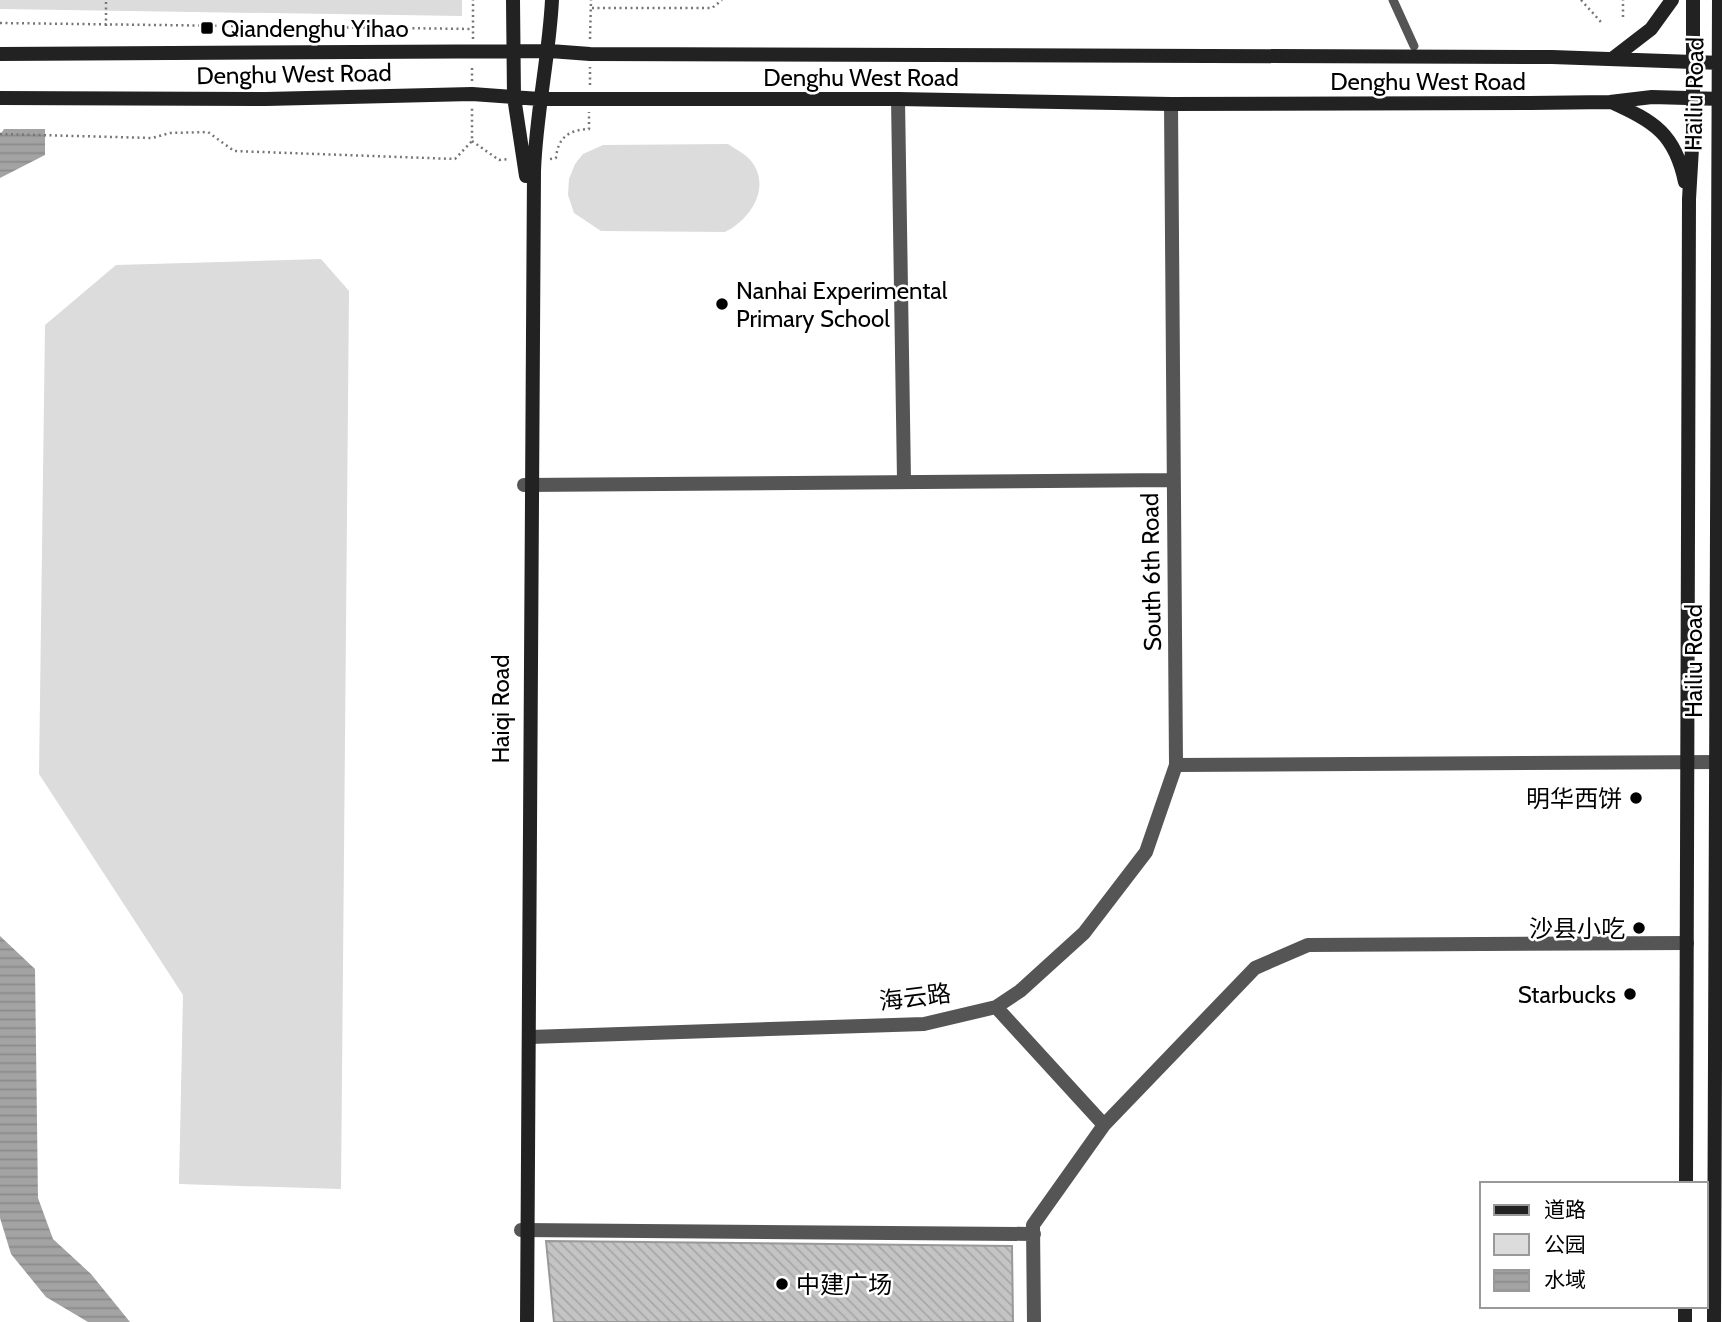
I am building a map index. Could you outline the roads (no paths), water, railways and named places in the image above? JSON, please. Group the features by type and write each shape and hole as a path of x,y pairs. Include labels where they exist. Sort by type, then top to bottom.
{"main road":[{"name":"Haiqi Road","path":"513,0 514,97 526,168 528,485 530,1037 520,1322"},
{"name":"Haiqi Road","path":"527,1322 524,1230 528,485 534,159 540,99 550,51 552,0"},
{"path":"1612,59 1651,29 1672,0"},
{"name":"Hailiu Road","path":"1686,1182 1689,199 1694,99 1693,0"},
{"name":"Hailiu Road","path":"1714,1322 1718,1085 1716,201 1719,0"},
{"name":"Denghu West Road","path":"0,54 550,51 590,54 1612,59 1720,63"},
{"name":"Denghu West Road","path":"0,98 266,99 472,94 540,99 898,99 1171,104 1610,102 1652,97 1719,99"},
{"path":"1610,102 1658,127 1672,144 1680,160 1689,199"},
{"path":"1716,201 1722,176"}],"street":[{"path":"898,99 904,480"},
{"path":"1171,104 1173,480"},
{"name":"South 6th Road","path":"528,485 1173,480 1176,765"},
{"path":"1176,765 1718,762"},
{"name":"海云路","path":"530,1037 924,1024 996,1007 1020,991 1084,933 1146,852 1176,765"},
{"path":"1034,1322 1034,1224 1104,1125 1255,968 1308,945 1687,943"},
{"path":"996,1007 1104,1125"},
{"path":"524,1230 1034,1234"}],"lane":[{"path":"1393,0 1414,46"}],"water":[{"path":"4,129 45,129 45,155 0,178 0,135"},
{"path":"0,936 35,969 38,1198 53,1239 91,1274 130,1322 88,1322 46,1297 11,1254 0,1218"}],"place":[{"name":"Qiandenghu Yihao","path":"207,28"},
{"name":"Nanhai Experimental Primary School","path":"722,304"},
{"name":"明华西饼","path":"1636,798"},
{"name":"沙县小吃","path":"1639,928"},
{"name":"Starbucks","path":"1630,994"},
{"name":"中建广场","path":"782,1284"}]}
